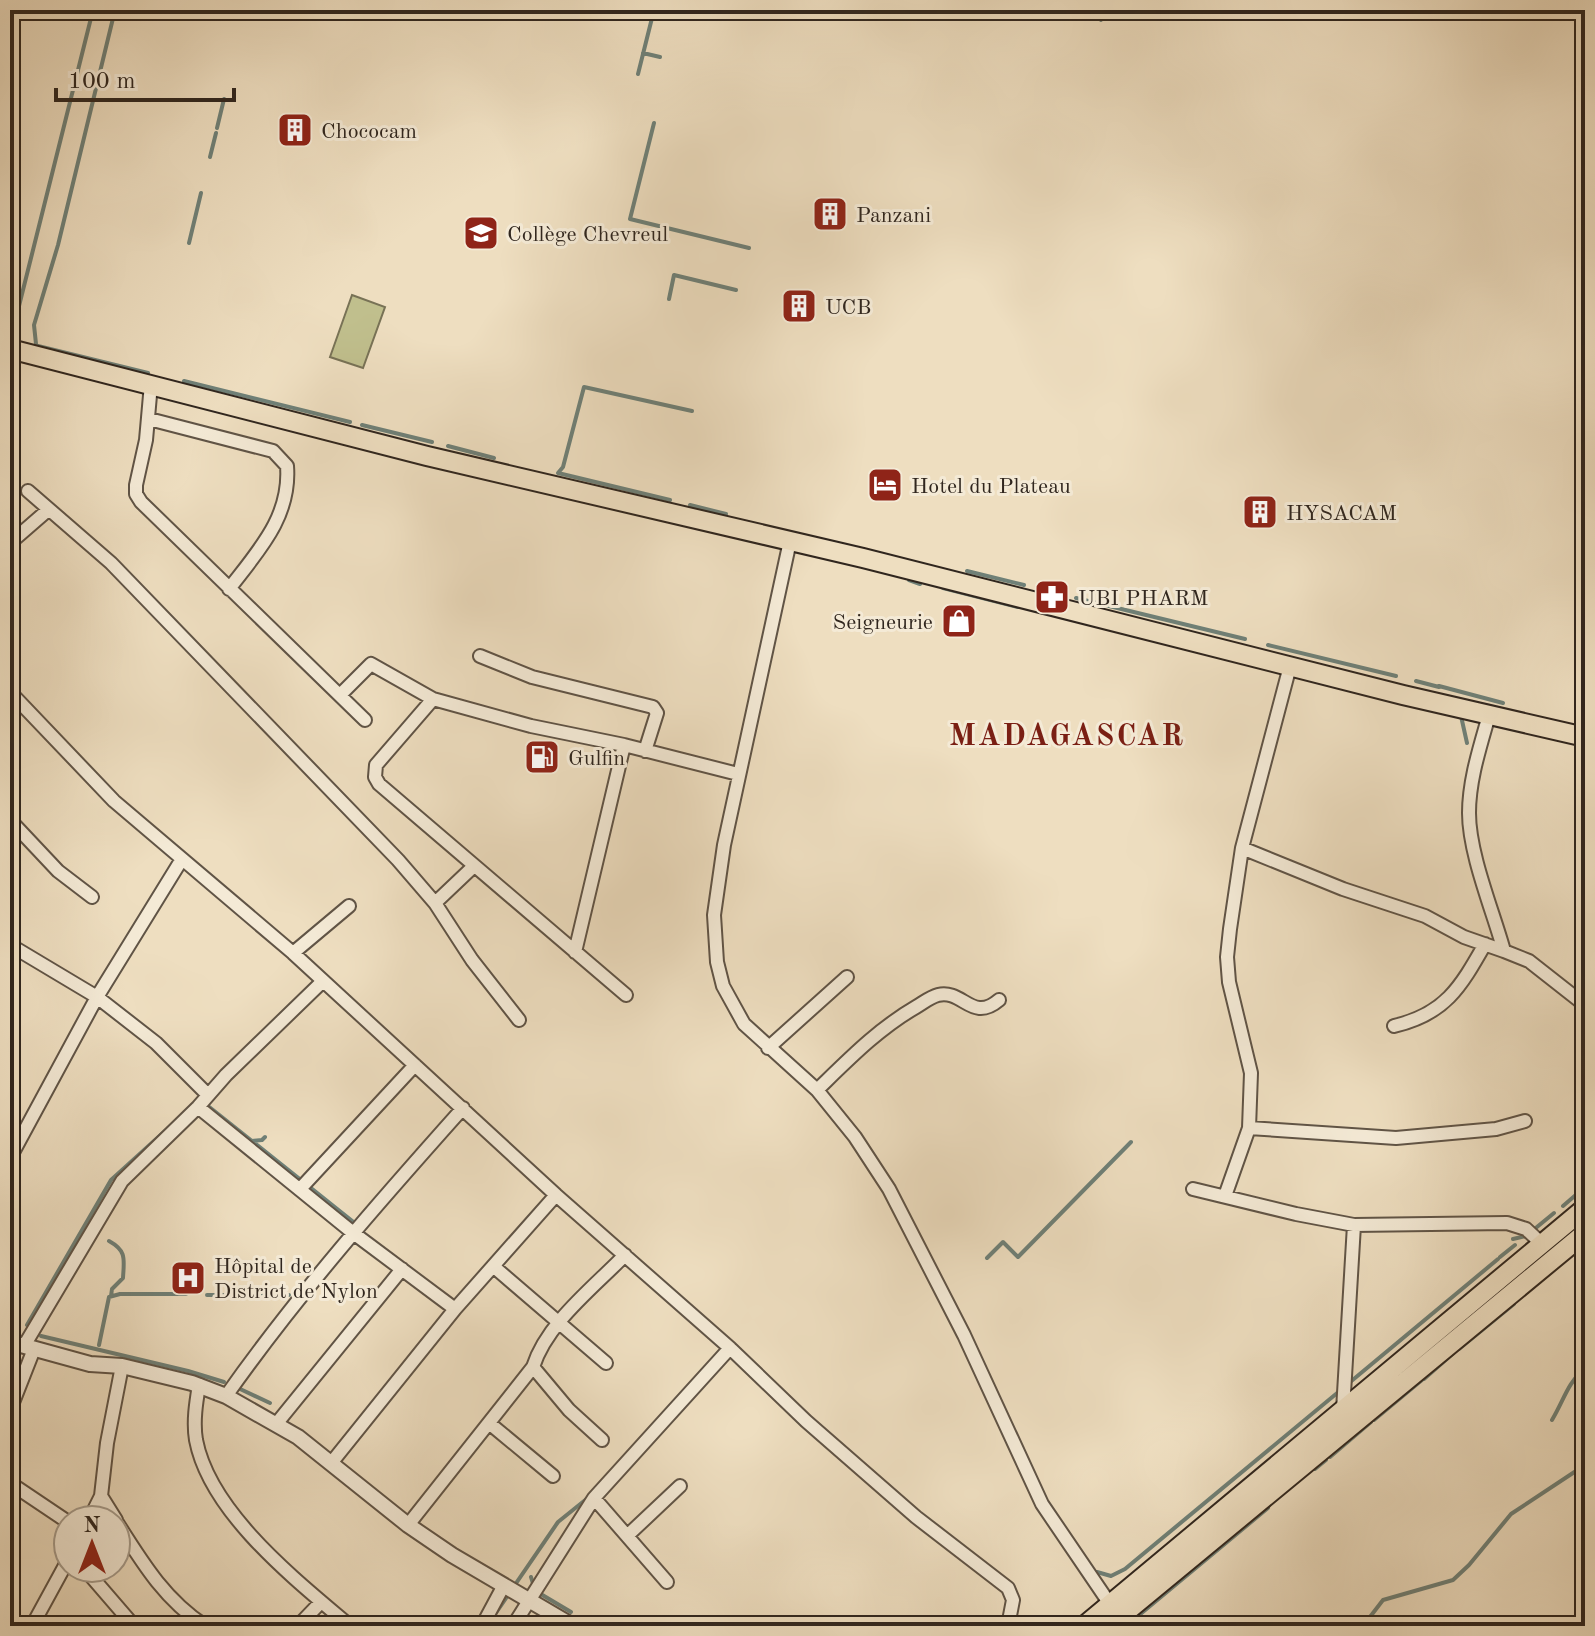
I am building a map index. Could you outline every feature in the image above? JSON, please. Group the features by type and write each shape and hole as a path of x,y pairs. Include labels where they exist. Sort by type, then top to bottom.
{"main road":[{"path":"10,349 427,456 790,541 1585,737"},
{"path":"1113,1616 1343,1410 1585,1208"},
{"path":"1084,1626 1113,1616 1585,1233"}],"street":[{"path":"150,387 150,412 136,494 141,502 365,720"},
{"path":"150,412 273,451 287,466 286,492 277,525 229,589"},
{"path":"28,491 111,563 398,860 435,903 463,948 519,1020"},
{"path":"10,543 48,510"},
{"path":"790,541 738,774 716,901 714,938 723,986 744,1024 817,1090 855,1137 889,1189 964,1335 1042,1504 1113,1616"},
{"path":"480,656 532,677 653,707 657,713 645,751"},
{"path":"340,695 370,664 433,699 531,726 624,745 738,774"},
{"path":"1225,1196 1249,1128 1251,1073 1229,982 1227,957 1242,848 1290,666"},
{"path":"10,692 114,801 293,953 556,1195 730,1348 806,1421 916,1517 1008,1588 1013,1600 1008,1626"},
{"path":"433,699 376,765 375,777 379,784 626,995"},
{"path":"1489,715 1477,761 1469,812 1472,838 1504,951"},
{"path":"575,952 624,745"},
{"path":"10,820 58,871 92,897"},
{"path":"1242,848 1343,889 1425,916 1464,937 1529,961 1585,1005"},
{"path":"10,1158 97,997 182,859"},
{"path":"435,903 474,866"},
{"path":"293,953 349,906"},
{"path":"1394,1026 1419,1019 1442,1006 1455,992 1485,944"},
{"path":"10,945 97,997 156,1043 208,1095"},
{"path":"768,1048 847,977"},
{"path":"10,1410 23,1346 110,1196 323,981"},
{"path":"817,1090 887,1024 935,996 947,995 981,1009 990,1008 999,1000"},
{"path":"300,1189 415,1065"},
{"path":"198,1107 352,1232 455,1309"},
{"path":"226,1396 269,1335 352,1232 463,1108"},
{"path":"1249,1128 1396,1138 1496,1129 1525,1121"},
{"path":"1193,1189 1354,1225 1507,1223 1526,1229 1542,1244"},
{"path":"332,1462 455,1309 556,1195"},
{"path":"1343,1410 1354,1225"},
{"path":"408,1525 533,1367 560,1323 625,1255"},
{"path":"493,1266 606,1363"},
{"path":"277,1423 402,1269"},
{"path":"23,1346 90,1364 122,1366 199,1385 226,1396 277,1423 332,1462 408,1525 452,1555 573,1626"},
{"path":"513,1626 594,1498 730,1348"},
{"path":"97,1504 101,1496 107,1443 122,1366"},
{"path":"533,1367 569,1410 602,1440"},
{"path":"199,1385 196,1440 206,1472 224,1502 255,1538 350,1626"},
{"path":"489,1423 553,1476"},
{"path":"10,1483 52,1511"},
{"path":"627,1536 680,1486"},
{"path":"101,1496 106,1504"},
{"path":"594,1498 667,1582"},
{"path":"132,1545 150,1574 187,1614 205,1626"},
{"path":"32,1626 55,1584"},
{"path":"98,1584 134,1626"},
{"path":"482,1626 509,1588"},
{"path":"298,1626 321,1602"},
{"path":"181,1626 187,1614"}],"shaded area":[{"path":"352,295 385,307 363,368 330,357"}],"waterway":[{"path":"10,329 17,314 93,10"},
{"path":"36,344 34,325 58,245 115,10"},
{"path":"638,74 654,10"},
{"path":"1101,20 1104,10"},
{"path":"643,53 660,57"},
{"path":"217,128 224,99"},
{"path":"654,123 630,219 749,248"},
{"path":"210,157 216,133"},
{"path":"189,243 201,193"},
{"path":"669,299 674,275 736,290"},
{"path":"38,346 148,373"},
{"path":"184,381 350,422"},
{"path":"670,500 558,473 563,467 584,387 692,411"},
{"path":"362,425 432,442"},
{"path":"448,446 494,458"},
{"path":"690,505 726,514"},
{"path":"967,571 1024,585"},
{"path":"909,580 920,584"},
{"path":"943,588 1018,607"},
{"path":"1076,598 1245,639"},
{"path":"1268,645 1396,676"},
{"path":"1416,681 1439,687"},
{"path":"1439,686 1503,703"},
{"path":"1461,716 1467,743"},
{"path":"1585,760 1579,789 1585,828"},
{"path":"203,1102 356,1224"},
{"path":"27,1325 111,1180 175,1122"},
{"path":"252,1141 265,1137"},
{"path":"987,1258 1003,1242 1018,1257 1131,1142"},
{"path":"1563,1206 1585,1187"},
{"path":"1513,1239 1526,1236 1554,1213"},
{"path":"109,1241 119,1248 124,1261 123,1278 112,1289 111,1296"},
{"path":"1500,1257 1515,1245"},
{"path":"1349,1383 1498,1259"},
{"path":"99,1345 109,1297 120,1294 186,1294"},
{"path":"207,1295 223,1295"},
{"path":"234,1295 289,1295"},
{"path":"1459,1349 1514,1304"},
{"path":"41,1336 224,1382"},
{"path":"1424,1379 1457,1350"},
{"path":"1552,1420 1570,1386 1585,1367"},
{"path":"1374,1420 1422,1380"},
{"path":"238,1388 270,1403"},
{"path":"1097,1572 1111,1576 1125,1569 1342,1389"},
{"path":"1330,1457 1371,1422"},
{"path":"1315,1469 1326,1460"},
{"path":"1363,1626 1383,1600 1453,1580 1511,1514 1585,1465"},
{"path":"493,1617 558,1522 589,1497"},
{"path":"1126,1626 1268,1508"},
{"path":"531,1577 534,1587"},
{"path":"539,1593 571,1612"}],"place":[{"name":"Chococam","path":"295,130"},
{"name":"Panzani","path":"830,214"},
{"name":"Collège Chevreul","path":"481,233"},
{"name":"UCB","path":"799,306"},
{"name":"Hotel du Plateau","path":"885,485"},
{"name":"HYSACAM","path":"1260,512"},
{"name":"UBI PHARM","path":"1052,597"},
{"name":"Seigneurie","path":"959,621"},
{"name":"Gulfin","path":"542,757"},
{"name":"Hôpital de District de Nylon","path":"188,1278"}],"district":[{"name":"MADAGASCAR","path":"1067,735"}]}
